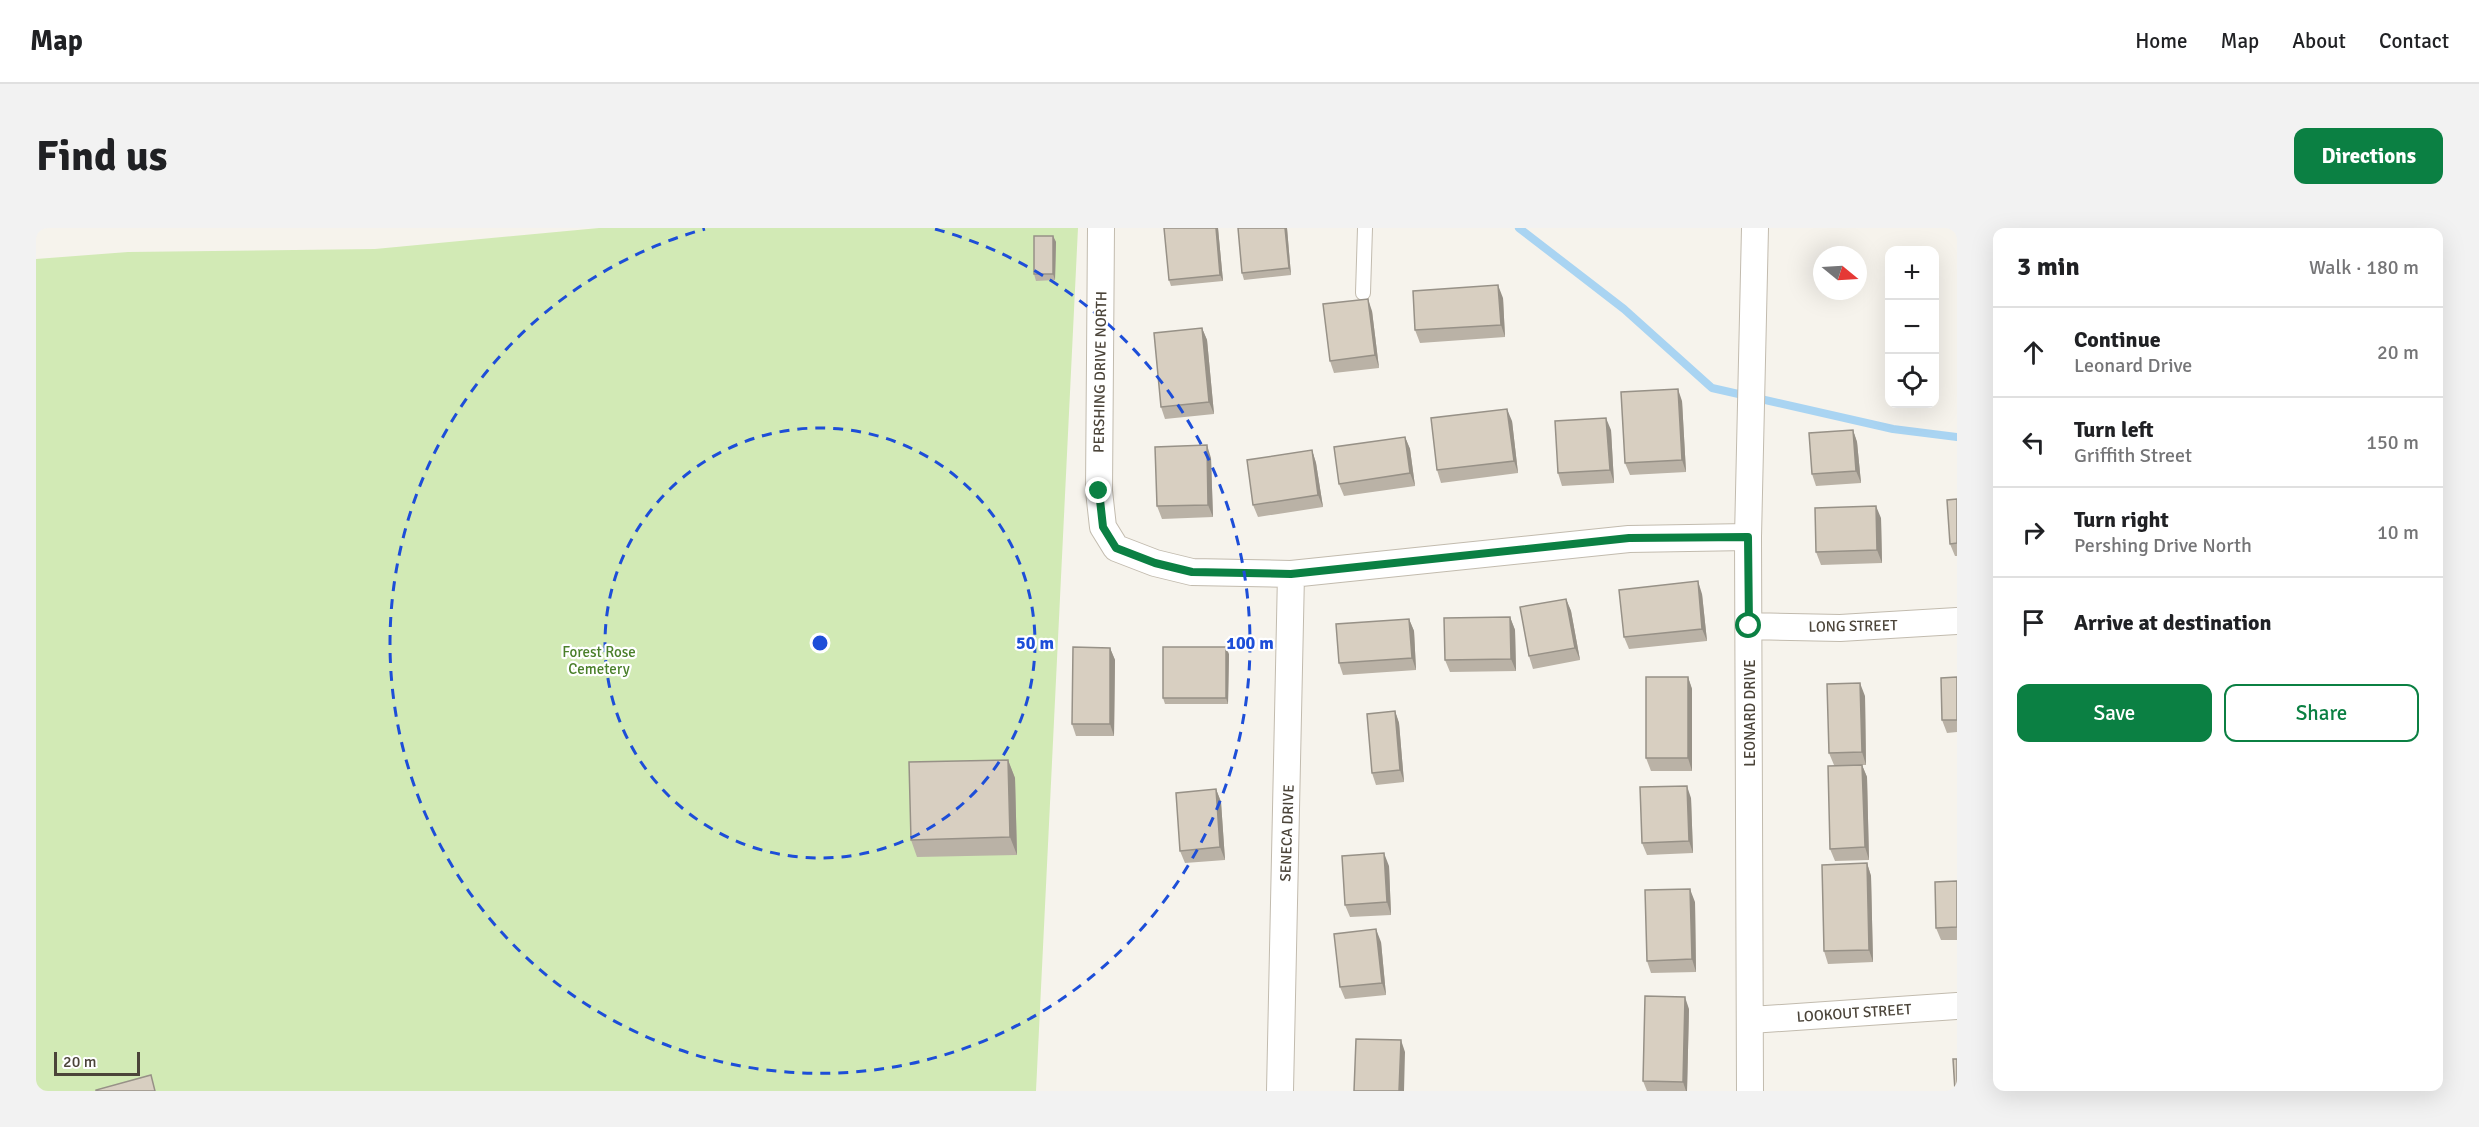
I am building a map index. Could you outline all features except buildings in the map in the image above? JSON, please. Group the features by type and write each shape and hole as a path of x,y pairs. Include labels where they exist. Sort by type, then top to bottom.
{"street":[{"name":"PERSHING DRIVE NORTH","path":"1101,228 1099,491 1103,527 1116,548 1155,563 1192,572 1291,574"},
{"name":"LEONARD DRIVE","path":"1750,1091 1748,537 1755,228"},
{"path":"1291,574 1629,538 1748,537"},
{"name":"SENECA DRIVE","path":"1280,1091 1291,574"},
{"name":"LONG STREET","path":"1749,626 1840,628 1957,621"},
{"name":"LOOKOUT STREET","path":"1751,1020 1957,1006"}],"lane":[{"path":"1363,293 1365,228"}],"green space":[{"name":"Forest Rose Cemetery","path":"599,228 1078,228 1036,1091 36,1091 36,259 128,252 375,249"}],"waterway":[{"path":"1519,228 1624,309 1712,388 1893,429 1957,437"}],"route":[{"path":"1099,491 1103,527 1116,548 1155,563 1192,572 1291,574 1629,538 1748,537 1749,626"}]}
